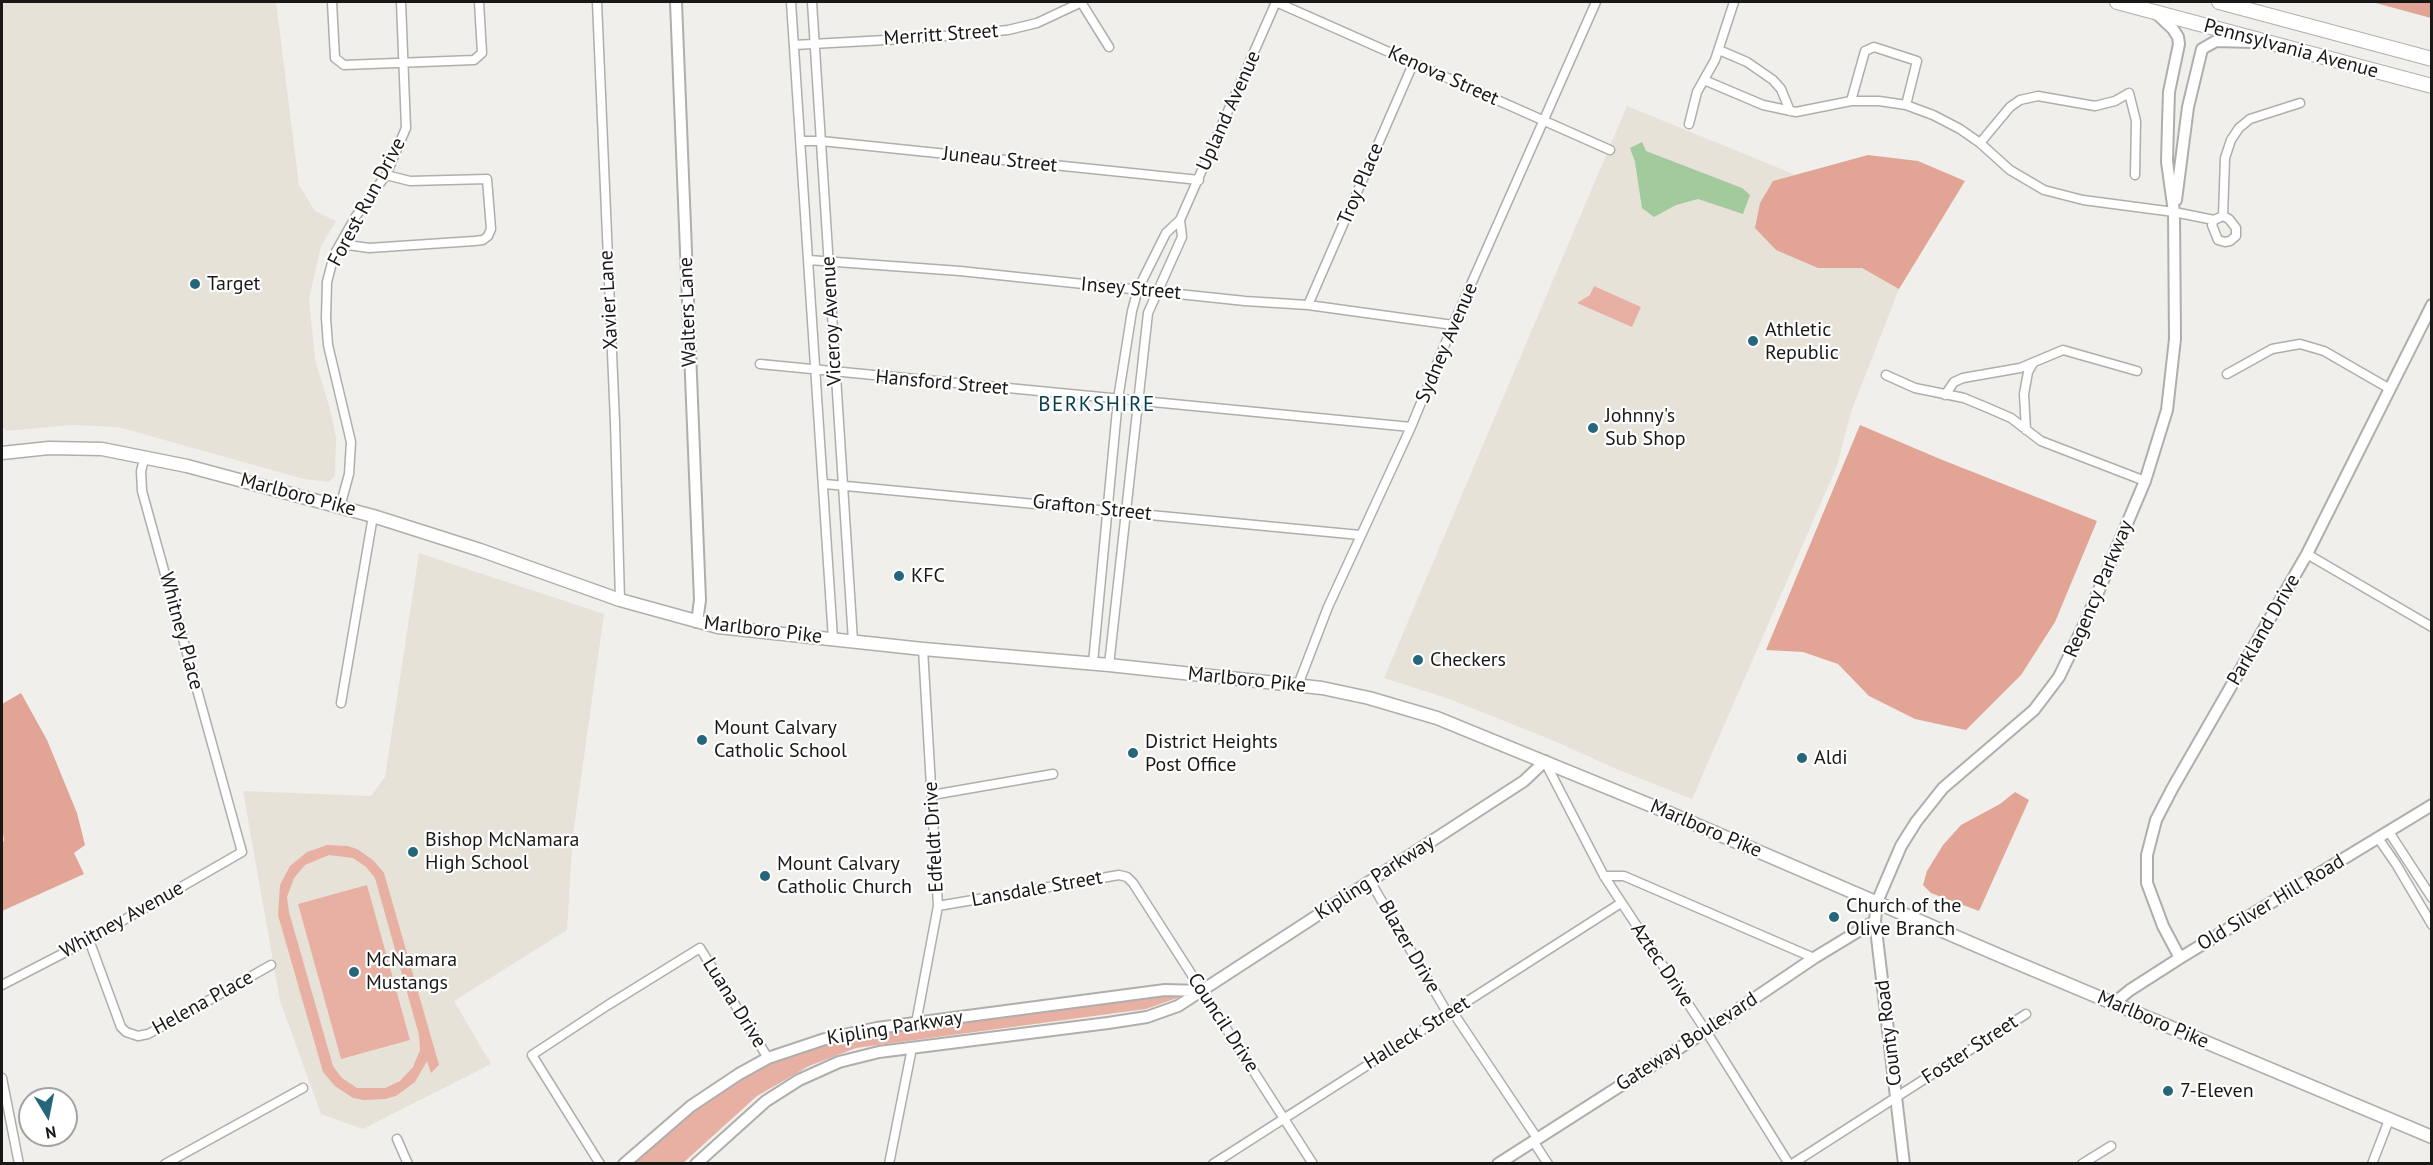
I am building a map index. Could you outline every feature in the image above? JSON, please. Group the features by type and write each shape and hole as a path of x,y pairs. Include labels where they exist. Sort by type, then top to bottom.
{"highway":[{"name":"Pennsylvania Avenue","path":"2117,2 2432,86"},
{"name":"Pennsylvania Avenue","path":"2220,2 2432,58"}],"main road":[{"name":"Marlboro Pike","path":"2,453 74,448 145,456 373,516 480,550 620,600 718,627 1298,685 1370,698 1408,709 1545,761 2432,1137"}],"street":[{"path":"332,2 335,58 338,63 344,65 474,60 482,53 479,2"},
{"name":"Forest Run Drive","path":"340,507 349,474 351,442 332,366 326,318 327,282 334,255 356,216 386,175 406,128 401,2"},
{"name":"Xavier Lane","path":"597,2 615,422 620,600"},
{"name":"Walters Lane","path":"676,2 700,600 697,622"},
{"name":"Viceroy Avenue","path":"791,2 815,370 825,484 833,639"},
{"name":"Viceroy Avenue","path":"812,2 853,641"},
{"path":"1082,2 1109,47"},
{"name":"Merritt Street","path":"794,45 1008,30 1037,23 1082,2"},
{"name":"Kenova Street","path":"1276,2 1610,150"},
{"name":"Upland Avenue","path":"1093,663 1118,399 1132,310 1138,289 1166,233 1180,220 1276,2"},
{"name":"Sydney Avenue","path":"1298,685 1328,607 1411,428 1453,325 1596,2"},
{"path":"1689,124 1695,98 1719,50 1734,2"},
{"name":"Regency Parkway","path":"1877,902 1901,846 1929,805 1962,770 2034,710 2059,677 2085,623 2145,481 2163,427 2174,361 2174,212 2167,162 2169,92 2179,40 2173,29 2154,12"},
{"name":"Regency Parkway","path":"2174,212 2188,107 2202,49 2216,41 2268,42"},
{"path":"1851,101 1865,51 1874,47 1917,61 1906,105"},
{"path":"1719,50 1747,62 1773,80 1781,89 1790,111"},
{"name":"Troy Place","path":"1308,305 1413,64"},
{"path":"1704,80 1763,105 1790,111 1804,112 1851,101 1879,101 1906,105 1948,122 1980,143 2010,170 2044,190 2094,202 2174,212 2214,220 2223,216"},
{"path":"1980,143 2010,107 2020,100 2038,96 2095,106 2115,101 2129,93 2138,140 2135,175"},
{"path":"2223,216 2225,158 2231,140 2239,128 2250,119 2300,104"},
{"name":"Juneau Street","path":"801,141 821,141 1198,180"},
{"path":"341,244 369,248 474,241 483,240 488,236 491,229 487,179 410,181 386,175"},
{"path":"2214,220 2212,225 2218,240 2230,241 2236,236 2236,228 2229,219 2223,216"},
{"name":"Upland Avenue","path":"1109,665 1148,313 1182,237 1180,220"},
{"name":"Insey Street","path":"809,260 1308,305 1453,325"},
{"name":"Parkland Drive","path":"2181,958 2163,926 2147,883 2146,865 2151,836 2172,789 2307,554 2432,305"},
{"path":"2227,374 2272,349 2300,344 2324,351 2390,389"},
{"path":"1945,395 1954,382 1963,378 2032,365 2048,355 2063,350 2137,370"},
{"name":"Hansford Street","path":"760,364 1411,428"},
{"path":"2026,430 2024,394 2028,372 2032,365"},
{"path":"1886,375 1915,388 1964,398 2011,418 2041,441 2145,481"},
{"name":"Whitney Place","path":"145,456 141,471 142,491 242,852"},
{"name":"Grafton Street","path":"825,484 1108,509 1360,535"},
{"path":"341,703 373,516"},
{"path":"2307,554 2432,627"},
{"name":"Edfeldt Drive","path":"916,1023 938,906 923,649"},
{"name":"Aztec Drive","path":"1545,761 1604,876 1790,1164"},
{"name":"Kipling Parkway","path":"696,1164 766,1101 799,1080 839,1062 863,1055 1147,1017 1178,1006 1524,781 1545,761"},
{"path":"932,795 1053,774"},
{"name":"Old Silver Hill Road","path":"2114,1004 2130,990 2181,958 2432,805"},
{"path":"2388,832 2432,898"},
{"path":"2378,838 2432,925"},
{"name":"Whitney Avenue","path":"2,985 89,940 242,852"},
{"path":"2396,864 2406,857"},
{"name":"Lansdale Street","path":"938,906 1119,875 1127,877 1133,883"},
{"path":"1604,876 1624,876 1782,942 1814,958"},
{"name":"Blazer Drive","path":"1370,881 1450,1012 1535,1139 1548,1164"},
{"name":"Council Drive","path":"1133,883 1313,1164"},
{"name":"County Road","path":"1877,902 1875,921 1904,1164"},
{"name":"Halleck Street","path":"1213,1164 1621,903"},
{"name":"Gateway Boulevard","path":"1498,1164 1706,1031 1814,958 1875,921"},
{"name":"Helena Place","path":"89,940 121,1027 135,1036 148,1034 271,965"},
{"name":"Luana Drive","path":"600,1164 532,1055 608,1005 700,948 768,1058"},
{"name":"Kipling Parkway","path":"624,1164 691,1106 739,1074 768,1058 825,1039 916,1023 1165,990 1202,991"},
{"name":"Foster Street","path":"1790,1164 2026,1014"},
{"path":"889,1164 912,1048"},
{"path":"2,1078 18,1164"},
{"path":"165,1164 303,1088"},
{"path":"2372,1164 2389,1120"},
{"path":"397,1139 408,1164"},
{"path":"2082,1164 2111,1146"}],"shaded area":[{"path":"2,2 276,2 299,185 315,211 336,221 321,246 309,299 315,359 336,438 335,476 329,482 304,479 118,427 72,425 7,431 2,427"},
{"path":"2372,2 2431,2 2431,18"},
{"path":"1627,106 1796,175 1773,181 1818,268 1862,268 1899,289 1851,412 1837,466 1692,799 1449,699 1384,678"},
{"path":"1642,142 1646,151 1742,188 1750,195 1743,214 1698,199 1676,205 1654,217 1642,208 1635,162 1630,148"},
{"path":"1868,155 1918,161 1965,181 1899,289 1862,268 1818,268 1776,250 1755,228 1760,203 1773,181"},
{"path":"1594,286 1641,307 1632,327 1577,303 1590,295"},
{"path":"1860,425 2097,521 2055,622 2021,675 1966,730 1915,719 1869,696 1838,664 1803,652 1766,650"},
{"name":"Bishop McNamara High School","path":"419,553 604,614 573,835 567,930 454,1001 491,1064 363,1129 321,1114 280,1001 243,791 371,796 385,777"},
{"path":"21,693 47,740 77,813 85,845 74,853 84,874 2,911 2,845 4,840 2,828 2,704"},
{"path":"2015,792 2029,800 1979,911 1931,893 1923,885 1927,871 1943,845 1961,825 2000,804"},
{"path":"327,845 348,846 373,860 384,873 439,1065 431,1073 427,1061 415,1082 396,1096 364,1100 353,1098 335,1086 323,1072 278,915 280,885 290,866 307,852","holes":["329,855 353,858 366,867 375,878 419,1035 420,1050 413,1067 400,1081 385,1088 357,1088 342,1078 333,1066 289,912 287,897 294,878 305,865"]},
{"name":"McNamara Mustangs","path":"367,885 410,1040 341,1059 298,904"},
{"path":"1174,992 1179,994 1177,998 1146,1009 856,1048 809,1066 757,1096 683,1163 632,1164 694,1108 763,1065 804,1048 889,1030"}],"place":[{"name":"Target","path":"195,284"},
{"name":"Athletic Republic","path":"1753,341"},
{"name":"Johnny's Sub Shop","path":"1593,428"},
{"name":"KFC","path":"899,576"},
{"name":"Checkers","path":"1418,660"},
{"name":"Mount Calvary Catholic School","path":"702,740"},
{"name":"District Heights Post Office","path":"1133,753"},
{"name":"Aldi","path":"1802,758"},
{"name":"Bishop McNamara High School","path":"413,852"},
{"name":"Mount Calvary Catholic Church","path":"765,876"},
{"name":"Church of the Olive Branch","path":"1834,917"},
{"name":"McNamara Mustangs","path":"354,972"},
{"name":"7-Eleven","path":"2168,1091"}],"district":[{"name":"BERKSHIRE","path":"1097,405"}]}
